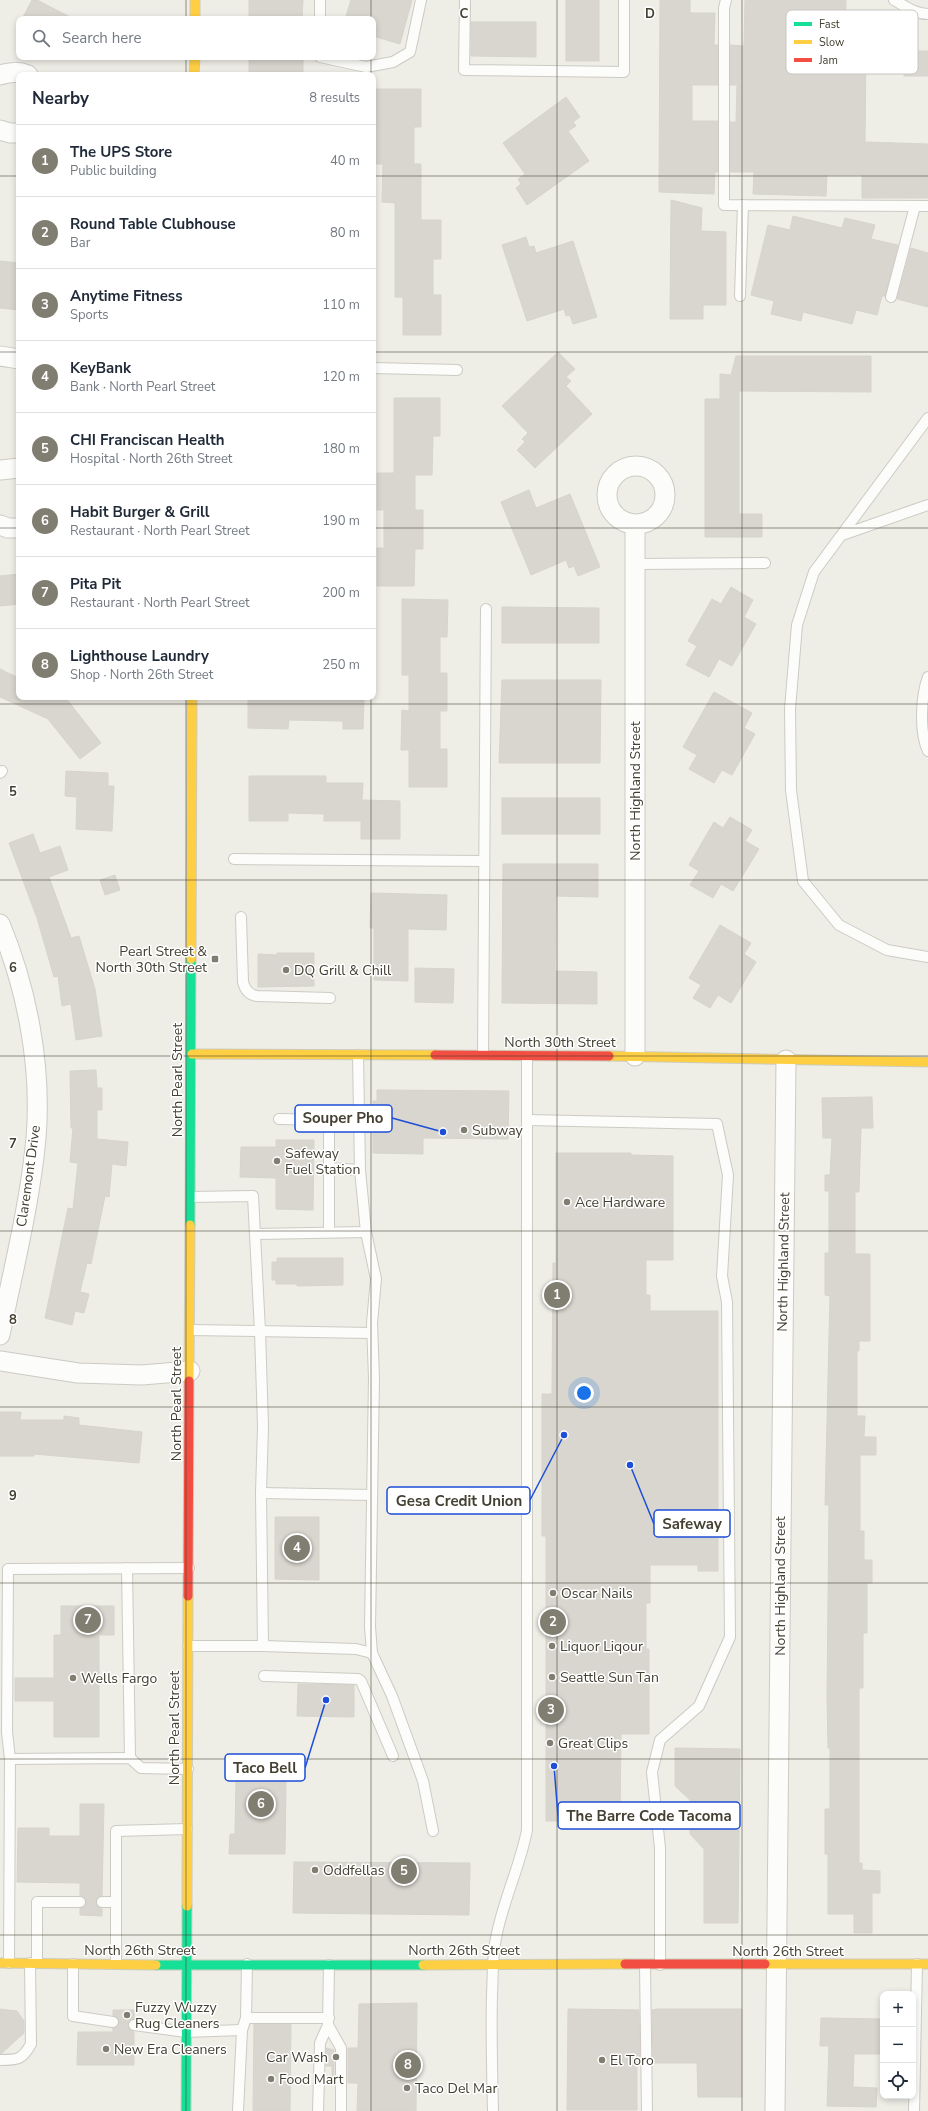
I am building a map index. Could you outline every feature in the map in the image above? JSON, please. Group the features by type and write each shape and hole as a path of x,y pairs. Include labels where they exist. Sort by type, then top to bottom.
{"main road":[{"path":"195,0 195,16"},
{"path":"194,60 194,72"},
{"name":"North Pearl Street","path":"186,2111 192,1054 192,700"},
{"name":"North 30th Street","path":"192,1054 635,1056 928,1062"},
{"name":"North 26th Street","path":"5,1963 186,1965 492,1963 645,1965 928,1964"}],"street":[{"path":"0,75 8,72 16,72"},
{"path":"0,130 16,133"},
{"path":"0,356 16,359"},
{"path":"0,470 16,468"},
{"path":"0,525 8,528 16,528"},
{"name":"North Highland Street","path":"635,1056 636,525"},
{"name":"Claremont Drive","path":"0,924 13,958 24,998 32,1044 36,1085 36,1137 28,1197 0,1335"},
{"name":"North Highland Street","path":"775,2111 778,1965 786,1060"},
{"path":"0,1360 78,1373 142,1375 190,1371"}],"lane":[{"path":"320,0 320,16"},
{"path":"334,60 366,67 393,62 410,52 421,0"},
{"path":"465,0 464,70 624,72 624,0"},
{"path":"726,0 724,8 724,205 928,206"},
{"path":"894,0 912,10"},
{"path":"918,12 928,14"},
{"path":"740,296 743,205"},
{"path":"891,297 915,206"},
{"path":"376,368 456,370"},
{"path":"928,418 814,572 797,625 790,709 791,790 803,882 839,925 887,950 928,957"},
{"path":"842,535 928,505"},
{"path":"636,564 765,563"},
{"path":"483,1056 486,609"},
{"path":"928,677 923,691 923,741 928,751"},
{"path":"234,859 484,861"},
{"path":"241,917 243,982 247,991 252,996 330,998"},
{"path":"358,1055 360,1170 366,1232 376,1279 372,1333 374,1378 370,1627 372,1653 392,1696 423,1781 433,1831"},
{"path":"493,2111 492,1963 495,1939 504,1900 523,1848 527,1830 527,1056"},
{"path":"279,1119 329,1120 329,1231"},
{"path":"527,1120 717,1124 728,1175 722,1276 727,1302 730,1637 699,1706 660,1740 652,1772 660,1848 660,1965"},
{"path":"329,1168 360,1170"},
{"path":"191,1197 253,1196 256,1234 263,1426 261,1493 263,1646"},
{"path":"256,1234 329,1231 366,1232"},
{"path":"190,1330 372,1333"},
{"path":"261,1493 372,1495"},
{"path":"127,1568 130,1758"},
{"path":"5,1963 10,1759 7,1732 8,1569 189,1568"},
{"path":"188,1646 263,1646 356,1649 372,1653"},
{"path":"264,1676 358,1679 361,1681 393,1756"},
{"path":"10,1759 130,1758 141,1768 188,1769"},
{"path":"116,1964 116,1831 187,1829"},
{"path":"0,2060 16,2060 25,2055 31,2044 37,1902 80,1902"},
{"path":"102,1902 116,1902"},
{"path":"73,1964 73,2016 114,2022"},
{"path":"238,2111 242,2030 246,2018 246,1964"},
{"path":"914,2111 916,1964"},
{"path":"318,2111 320,2043 328,2022 329,1965"},
{"path":"645,1965 647,2111"},
{"path":"246,2018 328,2022"},
{"path":"328,2022 341,2048 341,2111"},
{"path":"134,2025 186,2032 242,2030"}],"building":[{"path":"32,0 37,0 68,16 24,16"},
{"path":"249,0 303,0 302,16 249,16"},
{"path":"351,0 412,0 400,44 376,37 376,16 346,16"},
{"path":"566,0 599,0 599,61 566,61"},
{"path":"660,0 690,0 690,13 715,13 714,45 718,45 718,85 692,85 692,121 718,121 718,172 715,172 714,194 659,192"},
{"path":"745,0 846,0 846,10 786,10 786,74 866,74 865,142 928,144 928,198 862,198 862,175 827,175 826,196 753,194 754,172 730,172 730,122 736,122 737,85 730,85 730,45 744,46"},
{"path":"471,22 536,22 536,57 471,56"},
{"path":"918,51 928,51 928,76 904,76 904,74 918,74"},
{"path":"249,60 303,60 303,72 249,72"},
{"path":"376,89 421,89 421,127 414,127 414,164 421,164 421,220 441,220 441,259 433,259 433,295 441,295 441,335 403,335 403,297 395,297 395,203 382,202 383,164 376,164"},
{"path":"566,97 580,117 573,122 576,126 568,131 589,161 527,205 516,188 521,184 518,179 525,174 503,143"},
{"path":"671,200 702,208 701,231 726,232 726,305 703,305 703,319 670,319"},
{"path":"793,216 842,228 845,218 875,225 871,239 898,245 885,296 882,296 877,315 856,310 852,324 803,312 801,321 771,314 774,301 751,295 768,225 790,230"},
{"path":"526,237 529,247 534,246 536,253 573,241 597,317 573,324 570,315 566,316 564,309 527,321 502,245"},
{"path":"911,248 928,253 928,307 897,299"},
{"path":"0,261 16,263 16,310 0,308"},
{"path":"558,352 575,369 566,377 571,381 566,386 592,414 535,468 517,450 525,442 522,439 528,433 502,406"},
{"path":"736,356 871,356 871,392 739,391 739,514 762,514 762,537 705,537 705,399 720,399 720,374 731,375"},
{"path":"394,398 440,398 440,436 433,436 432,475 415,475 415,510 423,510 423,549 415,549 414,586 377,586 377,548 384,548 384,510 377,510 377,473 394,473"},
{"path":"529,490 536,508 570,494 600,567 578,576 574,566 569,568 566,560 531,575 501,502"},
{"path":"16,574 16,604 0,606 0,576"},
{"path":"731,587 753,600 744,617 756,624 732,666 719,659 709,677 686,665 697,646 688,641 712,599 721,604"},
{"path":"402,599 448,600 447,637 440,637 440,673 447,673 447,711 440,711 440,749 447,749 447,787 409,787 409,750 401,750 402,710 409,711 409,675 402,675"},
{"path":"502,607 599,608 599,643 502,643"},
{"path":"0,669 16,677 16,700 67,700 101,743 80,759 48,719 0,697"},
{"path":"502,680 601,680 600,763 499,763"},
{"path":"714,692 752,713 744,728 755,734 732,775 722,770 714,783 689,769 697,755 683,747"},
{"path":"248,700 364,700 363,729 343,729 343,721 289,720 288,729 248,728"},
{"path":"66,771 108,773 108,786 114,786 112,831 76,829 77,797 65,796"},
{"path":"249,776 326,776 326,783 363,783 362,800 400,801 400,839 361,839 361,821 324,821 324,814 288,813 288,821 249,821"},
{"path":"502,798 600,798 600,834 502,834"},
{"path":"730,817 752,830 745,841 759,849 733,891 721,884 713,898 690,885 699,871 689,865 714,822 723,828"},
{"path":"33,834 40,853 60,846 68,870 49,877 71,938 79,936 95,989 102,1036 76,1040 71,1004 62,1006 58,976 54,977 37,918 9,843"},
{"path":"503,864 598,864 598,897 556,896 555,971 597,972 597,1004 502,1003"},
{"path":"115,875 120,890 105,895 100,880"},
{"path":"371,893 447,895 446,930 408,929 408,981 374,980 374,928 370,928"},
{"path":"720,925 751,943 744,954 756,962 731,1003 718,995 710,1008 693,998 701,985 689,978"},
{"name":"DQ Grill & Chill","path":"277,953 314,953 314,986 258,987 258,954 277,955"},
{"path":"415,968 454,969 453,1003 415,1002"},
{"path":"96,1070 97,1088 102,1088 102,1110 97,1110 97,1139 128,1142 126,1166 112,1164 109,1197 105,1196 91,1264 87,1263 80,1292 89,1294 84,1313 75,1311 72,1325 45,1318 68,1208 73,1209 78,1163 70,1162 73,1128 71,1128 70,1071"},
{"path":"377,1090 509,1091 508,1139 423,1138 423,1154 373,1153 373,1101 377,1101"},
{"path":"872,1097 873,1128 861,1128 859,1192 855,1192 855,1254 870,1254 870,1341 859,1341 859,1351 857,1351 857,1416 865,1416 864,1437 876,1437 876,1455 860,1455 860,1531 864,1531 864,1560 872,1560 872,1583 867,1583 867,1633 863,1633 863,1688 859,1688 859,1863 862,1863 862,1870 880,1871 880,1893 872,1893 872,1933 854,1933 854,1914 828,1914 828,1854 825,1854 825,1809 830,1809 830,1748 828,1748 827,1696 829,1505 825,1505 830,1296 825,1295 825,1253 829,1253 829,1191 825,1191 825,1175 830,1175 832,1138 823,1138 822,1098"},
{"name":"Safeway Fuel Station","path":"276,1140 314,1140 313,1210 276,1209 276,1178 240,1177 241,1147 276,1147"},
{"path":"556,1153 631,1153 631,1155 673,1156 673,1260 646,1260 646,1295 650,1295 650,1311 718,1311 718,1571 698,1571 698,1565 650,1565 650,1603 646,1603 646,1649 649,1649 649,1734 621,1734 620,1821 546,1821 546,1536 542,1536 542,1394 552,1394 553,1263 556,1263"},
{"path":"277,1258 343,1258 343,1285 297,1286 297,1284 276,1284 276,1280 272,1280 272,1262 277,1262"},
{"path":"0,1412 21,1412 20,1420 64,1420 64,1416 79,1418 79,1425 142,1432 139,1463 34,1454 34,1456 0,1456"},
{"path":"275,1517 319,1517 319,1580 275,1579"},
{"path":"61,1606 114,1606 114,1635 99,1635 99,1737 54,1737 54,1701 15,1701 15,1678 54,1678 54,1635 61,1635"},
{"path":"298,1684 354,1685 354,1717 297,1716"},
{"path":"675,1748 740,1749 738,1923 704,1923 704,1849 690,1834 690,1800 675,1786"},
{"path":"236,1779 286,1779 285,1854 229,1854 230,1834 235,1834"},
{"path":"80,1804 104,1804 102,1896 98,1897 96,1902 97,1906 102,1908 102,1916 80,1915 80,1908 84,1907 86,1902 85,1898 80,1896 80,1883 17,1882 18,1828 49,1828 49,1836 80,1836"},
{"path":"294,1862 470,1863 469,1915 293,1913"},
{"path":"417,2003 416,2111 357,2111 358,2083 348,2083 348,2048 358,2048 359,2004"},
{"path":"0,2009 17,2011 24,2021 24,2033 0,2054"},
{"name":"El Toro","path":"568,2009 639,2010 640,2063 637,2063 637,2110 567,2110"},
{"path":"742,2009 742,2097 698,2097 697,2063 653,2063 652,2010"},
{"name":"New Era Cleaners","path":"113,2010 134,2010 134,2019 129,2021 128,2025 130,2030 134,2032 134,2065 77,2065 78,2032 113,2032 113,2028 118,2026 119,2023 117,2017 113,2016"},
{"path":"821,2018 880,2019 880,2054 854,2054 853,2087 877,2088 876,2107 827,2106 829,2046 820,2046"},
{"path":"254,2024 291,2024 290,2111 253,2111"},
{"path":"326,2048 334,2050 334,2083 332,2083 332,2066 326,2066"}],"traffic: fast":[{"path":"190,1225 191,959"},
{"path":"186,2111 187,1906"},
{"path":"156,1965 423,1965"}],"traffic: slow":[{"path":"195,0 195,16"},
{"path":"194,72 195,60"},
{"path":"191,959 192,700"},
{"path":"192,1054 435,1055"},
{"path":"609,1056 928,1062"},
{"path":"189,1381 190,1225"},
{"path":"187,1906 188,1596"},
{"path":"0,1963 156,1965"},
{"path":"423,1965 625,1964"},
{"path":"765,1964 928,1964"}],"traffic: jam":[{"path":"435,1055 609,1056"},
{"path":"188,1596 189,1381"},
{"path":"625,1964 765,1964"}],"place":[{"name":"Pearl Street & North 30th Street","path":"215,959"},
{"name":"DQ Grill & Chill","path":"286,970"},
{"name":"Subway","path":"464,1130"},
{"name":"Souper Pho","path":"443,1132"},
{"name":"Safeway Fuel Station","path":"277,1161"},
{"name":"Ace Hardware","path":"567,1202"},
{"name":"The UPS Store","path":"557,1295"},
{"name":"Gesa Credit Union","path":"564,1435"},
{"name":"Safeway","path":"630,1465"},
{"name":"KeyBank","path":"297,1548"},
{"name":"Oscar Nails","path":"553,1593"},
{"name":"Pita Pit","path":"88,1620"},
{"name":"Round Table Clubhouse","path":"553,1622"},
{"name":"Liquor Liqour","path":"552,1646"},
{"name":"Seattle Sun Tan","path":"552,1677"},
{"name":"Wells Fargo","path":"73,1678"},
{"name":"Taco Bell","path":"326,1700"},
{"name":"Anytime Fitness","path":"551,1710"},
{"name":"Great Clips","path":"550,1743"},
{"name":"The Barre Code Tacoma","path":"554,1766"},
{"name":"Habit Burger & Grill","path":"261,1804"},
{"name":"Oddfellas","path":"315,1870"},
{"name":"CHI Franciscan Health","path":"404,1871"},
{"name":"Fuzzy Wuzzy Rug Cleaners","path":"127,2015"},
{"name":"New Era Cleaners","path":"106,2049"},
{"name":"Car Wash","path":"336,2057"},
{"name":"El Toro","path":"602,2060"},
{"name":"Lighthouse Laundry","path":"408,2065"},
{"name":"Food Mart","path":"271,2079"},
{"name":"Taco Del Mar","path":"407,2088"}]}
